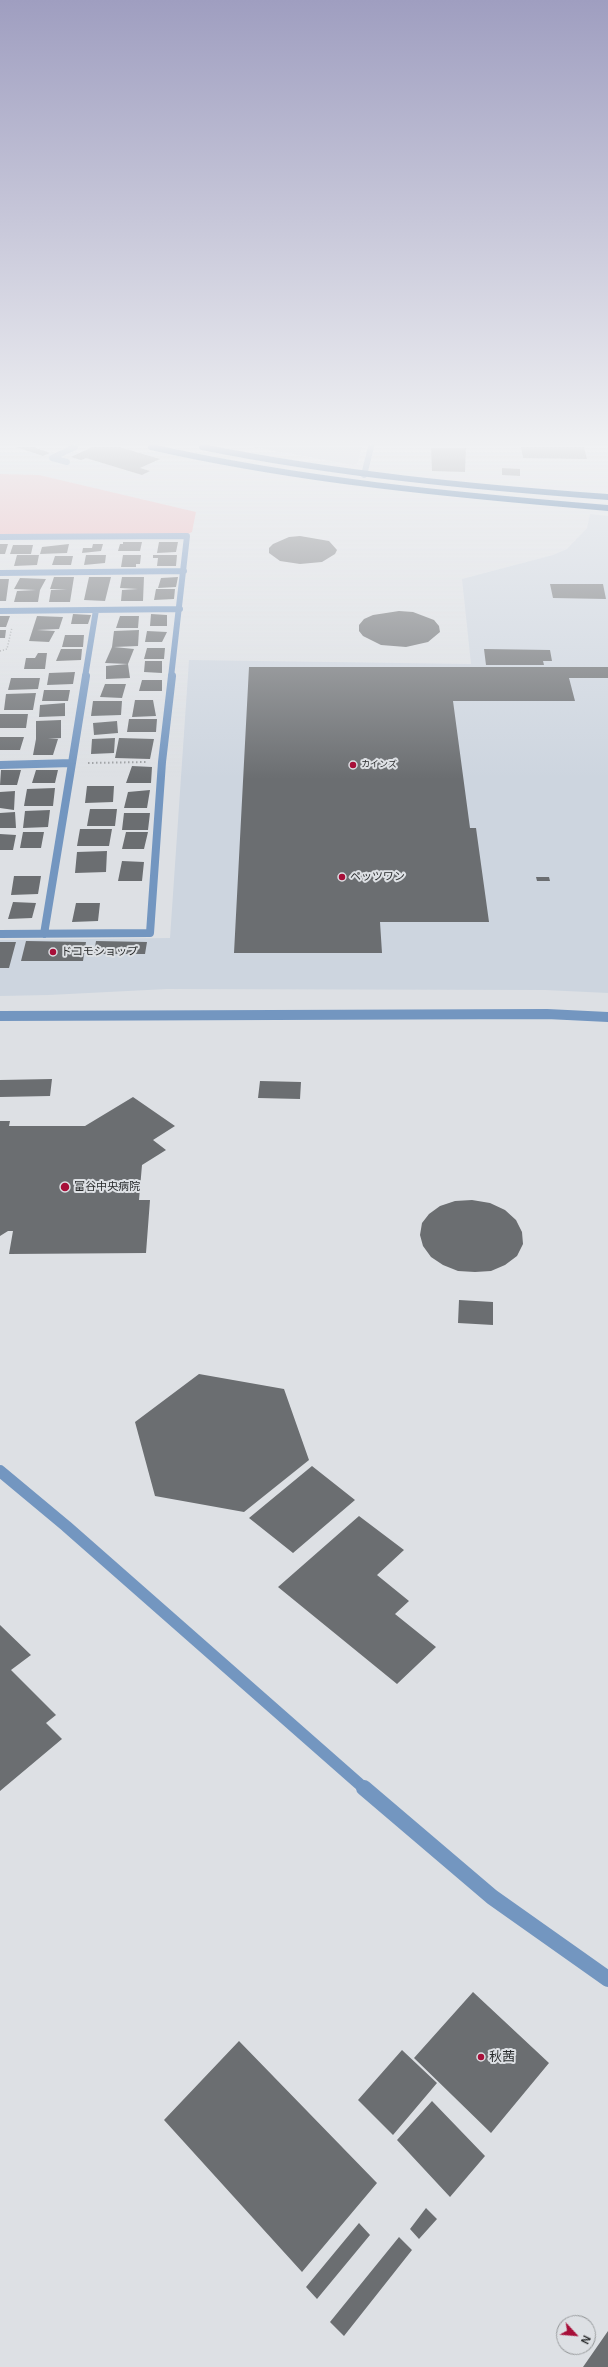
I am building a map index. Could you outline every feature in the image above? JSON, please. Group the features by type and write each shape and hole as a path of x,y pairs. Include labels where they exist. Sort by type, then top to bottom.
{"street":[{"path":"0,934 150,933 162,762 185,557"},
{"path":"0,573 184,571"},
{"path":"0,611 180,609"},
{"path":"44,934 96,610"},
{"path":"0,765 72,763"},
{"path":"0,1016 547,1014 608,1017"},
{"path":"0,1471 66,1526 351,1777 492,1898 608,1979"}],"path":[{"path":"0,651 7,649 16,611"},
{"path":"72,763 162,762"}],"shaded area":[{"path":"544,557 608,557 608,993 545,990 167,989 0,996 0,940 170,938 189,660 471,664 462,579"}],"building":[{"path":"16,557 39,557 37,565 14,566"},
{"path":"55,557 73,557 71,565 52,565"},
{"path":"86,557 106,557 105,563 84,565"},
{"path":"123,557 141,557 140,564 136,564 136,567 121,567"},
{"path":"177,557 176,566 157,566 158,558 153,558"},
{"path":"275,557 329,557 322,562 300,564 280,561"},
{"path":"54,577 74,577 70,602 49,602 51,590 67,589 50,589"},
{"path":"89,577 111,577 105,601 84,600"},
{"path":"122,577 144,577 143,601 121,601 122,590 138,589 120,588"},
{"path":"178,577 176,587 158,588 161,578"},
{"path":"20,578 46,579 40,590 38,602 14,602 17,591 36,590 14,589"},
{"path":"0,579 9,579 6,601 0,601"},
{"path":"550,584 603,584 606,599 553,598"},
{"path":"156,589 175,589 174,599 154,600"},
{"path":"399,611 413,612 434,620 439,626 440,632 428,642 406,647 381,645 363,636 359,631 359,625 364,619 373,615"},
{"path":"73,614 91,615 88,624 71,624"},
{"path":"151,614 167,615 167,626 150,626"},
{"path":"0,616 10,616 6,627 0,627"},
{"path":"37,616 63,617 59,629 37,630 55,631 49,642 29,641"},
{"path":"120,616 139,616 138,628 116,628"},
{"path":"0,630 6,630 5,638 0,638"},
{"path":"139,630 138,646 114,647 134,649 128,664 105,663 112,647 114,631"},
{"path":"147,631 167,632 162,642 145,642"},
{"path":"65,635 84,635 83,647 62,647"},
{"path":"147,648 165,648 164,659 144,659"},
{"path":"61,649 82,649 81,660 56,661"},
{"path":"484,649 550,650 552,661 543,661 544,665 486,665"},
{"path":"38,653 47,653 45,669 24,669 26,658 35,658"},
{"path":"145,661 162,661 162,673 144,672"},
{"path":"128,664 130,678 106,679 106,666"},
{"name":"カインズ","path":"249,667 608,667 608,678 569,678 575,701 453,701 470,828 476,828 489,922 380,922 382,953 234,953"},
{"path":"75,672 73,684 47,685 49,673"},
{"path":"11,678 40,678 38,689 8,690"},
{"path":"142,680 162,680 162,691 139,691"},
{"path":"105,684 126,684 122,698 100,697"},
{"path":"44,690 70,690 68,701 42,701"},
{"path":"36,693 33,710 4,710 6,694"},
{"path":"135,700 153,700 156,716 132,717"},
{"path":"93,701 122,701 121,715 91,716"},
{"path":"65,703 65,716 39,717 40,705"},
{"path":"0,714 28,714 26,728 0,728"},
{"path":"129,719 157,719 156,732 127,732"},
{"path":"61,720 61,738 48,739 58,739 53,755 33,755 36,739 36,721"},
{"path":"117,721 118,733 94,735 93,723"},
{"path":"0,737 24,737 20,750 0,750"},
{"path":"115,738 114,753 91,754 92,739"},
{"path":"119,738 154,739 150,759 115,758"},
{"path":"132,766 152,767 151,783 126,783"},
{"path":"1,770 21,770 17,785 0,785"},
{"path":"36,770 58,770 55,783 32,783"},
{"path":"87,786 114,786 113,802 85,803"},
{"path":"55,788 53,806 24,806 27,789"},
{"path":"150,790 147,808 124,808 128,792"},
{"path":"15,791 14,810 0,808 0,792"},
{"path":"90,809 117,809 115,826 87,826"},
{"path":"50,810 48,827 23,828 25,811"},
{"path":"15,812 16,828 0,828 0,813"},
{"path":"124,813 150,813 148,830 122,830"},
{"path":"80,829 112,829 109,846 77,846"},
{"path":"23,832 44,832 41,848 20,848"},
{"path":"126,832 148,832 144,849 122,849"},
{"path":"0,834 16,835 13,850 0,850"},
{"path":"107,851 106,872 75,873 77,852"},
{"path":"122,861 144,862 142,881 118,881"},
{"path":"14,876 41,876 38,894 11,895"},
{"path":"536,877 549,877 550,881 537,881"},
{"path":"13,902 36,903 32,918 8,919"},
{"path":"76,903 100,903 98,921 72,922"},
{"path":"26,941 86,942 83,961 21,961"},
{"path":"96,941 147,942 145,954 94,954"},
{"path":"0,942 16,942 9,968 0,968"},
{"path":"52,1079 50,1096 0,1097 0,1080"},
{"path":"260,1081 301,1082 300,1099 258,1098"},
{"path":"133,1097 175,1126 153,1140 166,1150 142,1165 139,1200 150,1200 146,1253 9,1254 13,1231 8,1231 0,1236 0,1121 10,1121 9,1126 85,1126"},
{"path":"472,1200 490,1203 505,1210 516,1220 522,1232 523,1244 517,1256 505,1265 491,1271 458,1271 443,1265 431,1257 423,1246 420,1235 422,1223 429,1214 440,1206 455,1201"},
{"path":"459,1300 493,1302 493,1325 458,1323"},
{"path":"199,1374 284,1389 309,1460 244,1512 155,1496 135,1422"},
{"path":"312,1466 355,1500 293,1553 249,1518"},
{"path":"359,1516 404,1550 377,1575 409,1601 395,1614 436,1647 397,1684 278,1587"},
{"path":"0,1625 31,1655 11,1670 56,1715 46,1723 62,1739 0,1791"},
{"path":"473,1992 549,2063 491,2133 414,2058"},
{"path":"239,2041 377,2183 302,2272 164,2120"},
{"path":"402,2050 437,2083 393,2135 358,2100"},
{"path":"432,2101 485,2156 450,2197 397,2140"},
{"path":"426,2208 437,2219 419,2239 410,2229"},
{"path":"359,2223 370,2235 317,2299 306,2287"},
{"path":"399,2237 412,2250 344,2336 330,2322"},
{"path":"608,2331 608,2367 583,2367 591,2355 596,2355 596,2348"}],"place":[{"name":"カインズ","path":"353,765"},
{"name":"ペッツワン","path":"342,877"},
{"name":"ドコモショップ","path":"53,952"},
{"name":"富谷中央病院","path":"65,1187"},
{"name":"秋茜","path":"481,2057"}]}
